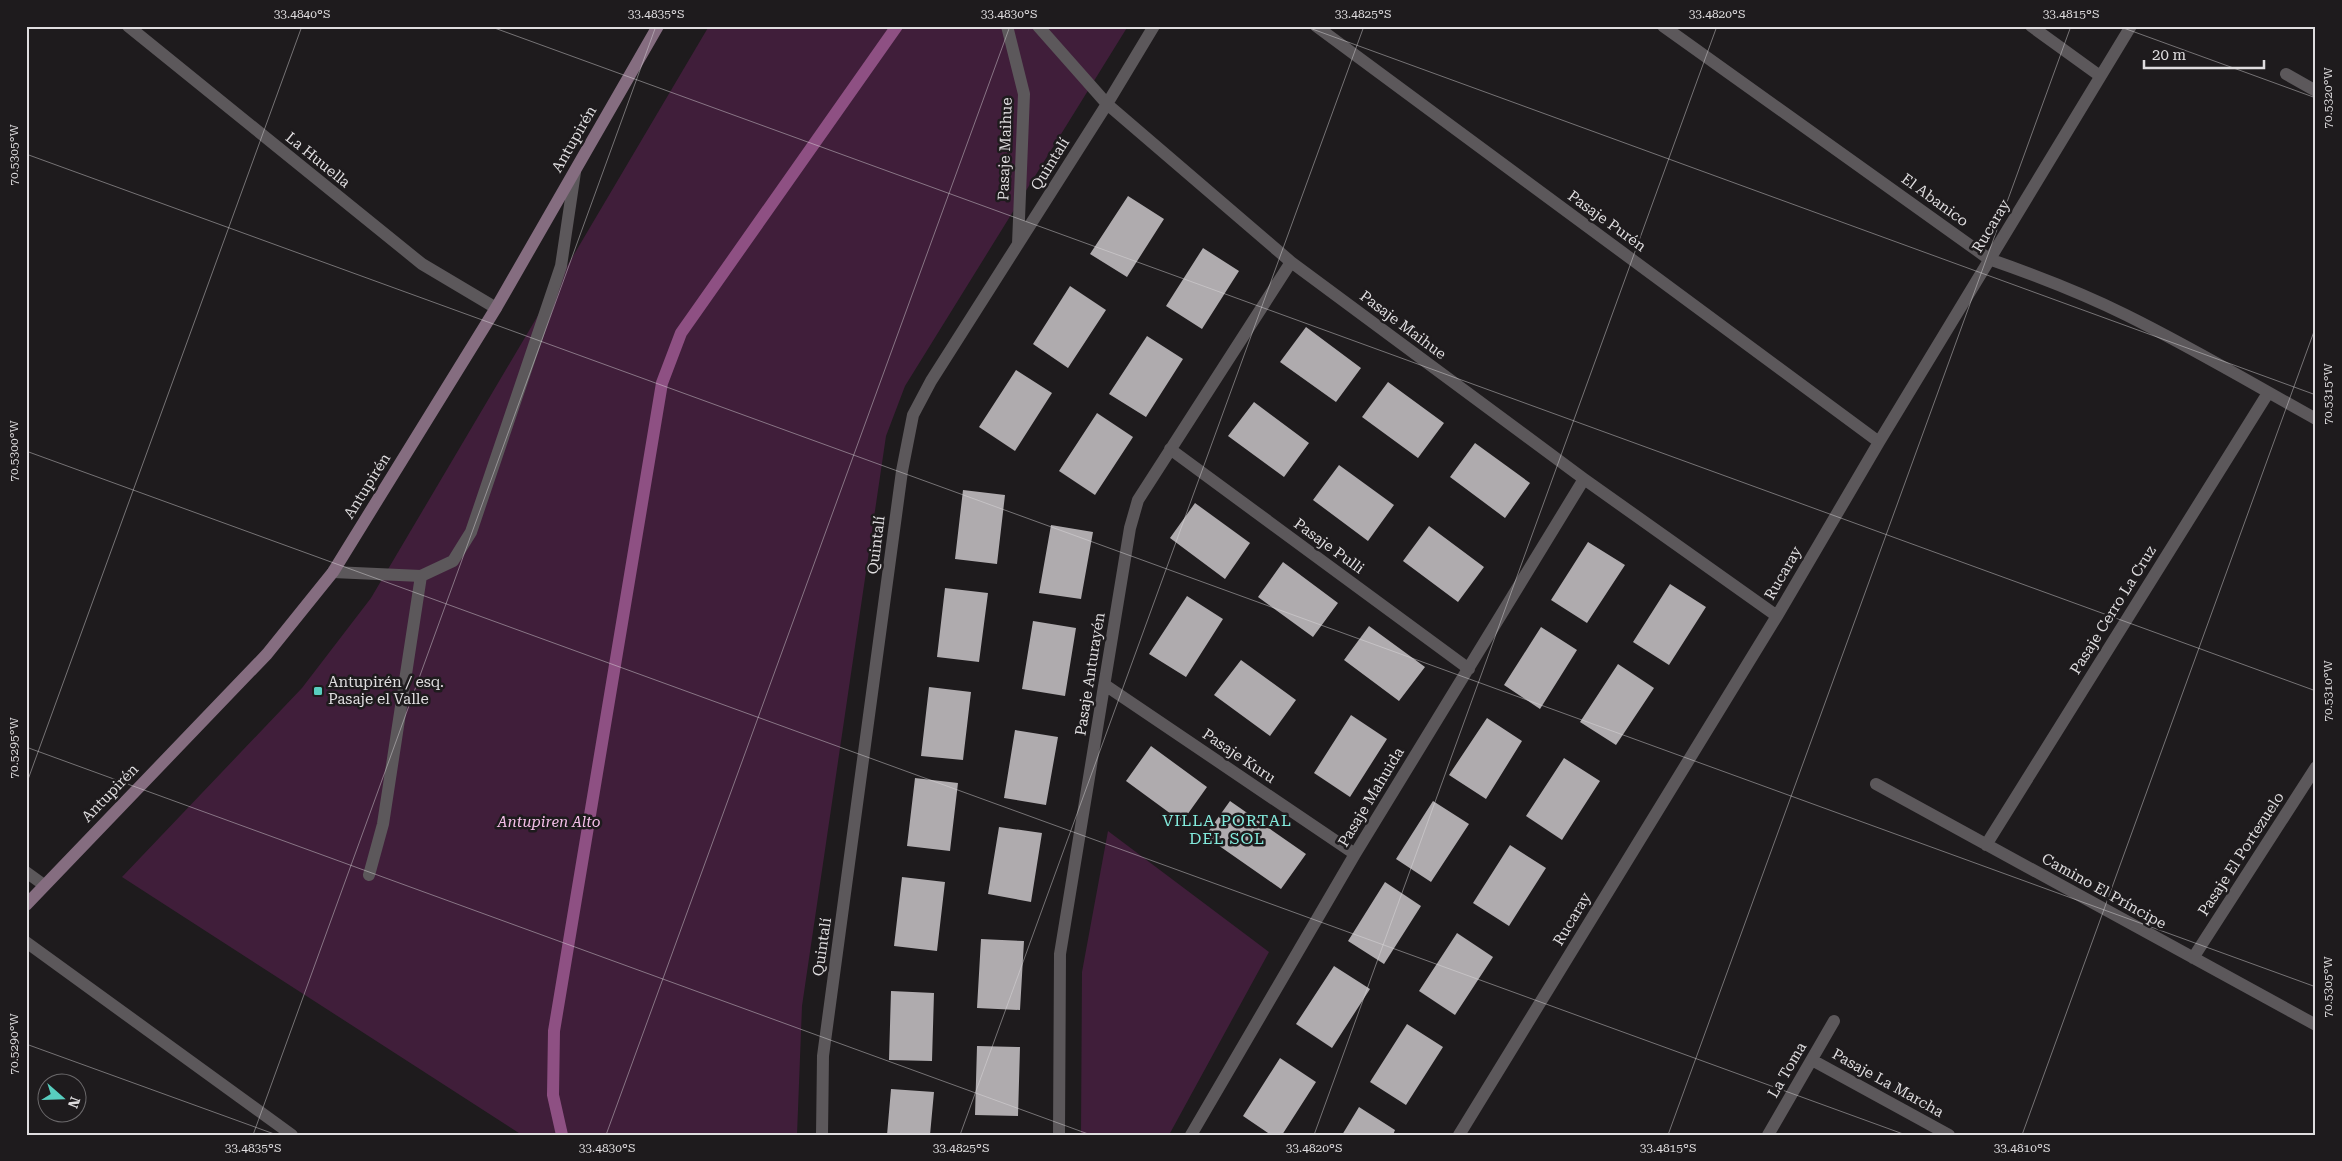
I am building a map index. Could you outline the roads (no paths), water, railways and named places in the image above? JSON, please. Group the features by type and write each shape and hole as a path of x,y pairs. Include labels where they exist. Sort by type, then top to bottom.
{"street":[{"name":"La Huuella","path":"128,26 422,264 496,308"},
{"name":"Antupirén","path":"26,905 267,654 333,572 496,308 658,26"},
{"name":"Pasaje Maihue","path":"1007,26 1024,94 1018,246"},
{"name":"Pasaje Maihue","path":"1038,26 1107,104 1291,262 1584,479 1777,616"},
{"name":"Quintalí","path":"822,1135 823,1056 902,470 913,415 931,381 1018,246 1154,26"},
{"name":"Pasaje Purén","path":"1316,26 1879,442"},
{"name":"El Abanico","path":"1664,26 1989,259 2026,272 2124,314 2205,356 2316,419"},
{"path":"2031,26 2100,76"},
{"name":"Rucaray","path":"1459,1135 1777,616 1879,442 2131,26"},
{"path":"2286,74 2316,91"},
{"path":"333,572 421,576 453,561 471,532 561,266 575,170"},
{"name":"Pasaje Anturayén","path":"1059,1135 1060,954 1130,528 1138,500 1291,262"},
{"name":"Pasaje Cerro La Cruz","path":"1986,845 2268,393"},
{"name":"Pasaje Pulli","path":"1170,450 1469,668"},
{"name":"Pasaje Mahuida","path":"1191,1135 1355,854 1584,479"},
{"path":"369,875 383,824 421,576"},
{"name":"Pasaje Kuru","path":"1105,685 1355,854"},
{"name":"Pasaje El Portezuelo","path":"2193,958 2316,767"},
{"name":"Camino El Príncipe","path":"1876,784 2316,1026"},
{"path":"26,872 44,885"},
{"path":"26,942 292,1135"},
{"name":"La Toma","path":"1768,1135 1834,1021"},
{"name":"Pasaje La Marcha","path":"1812,1060 1949,1135"}],"waterway":[{"path":"562,1135 553,1095 554,1031 662,383 681,333 897,26"}],"place":[{"name":"Antupirén / esq. Pasaje el Valle","path":"318,691"}],"district":[{"name":"VILLA PORTAL DEL SOL","path":"1227,829"}],"park label":[{"name":"Antupiren Alto","path":"549,822"}]}
